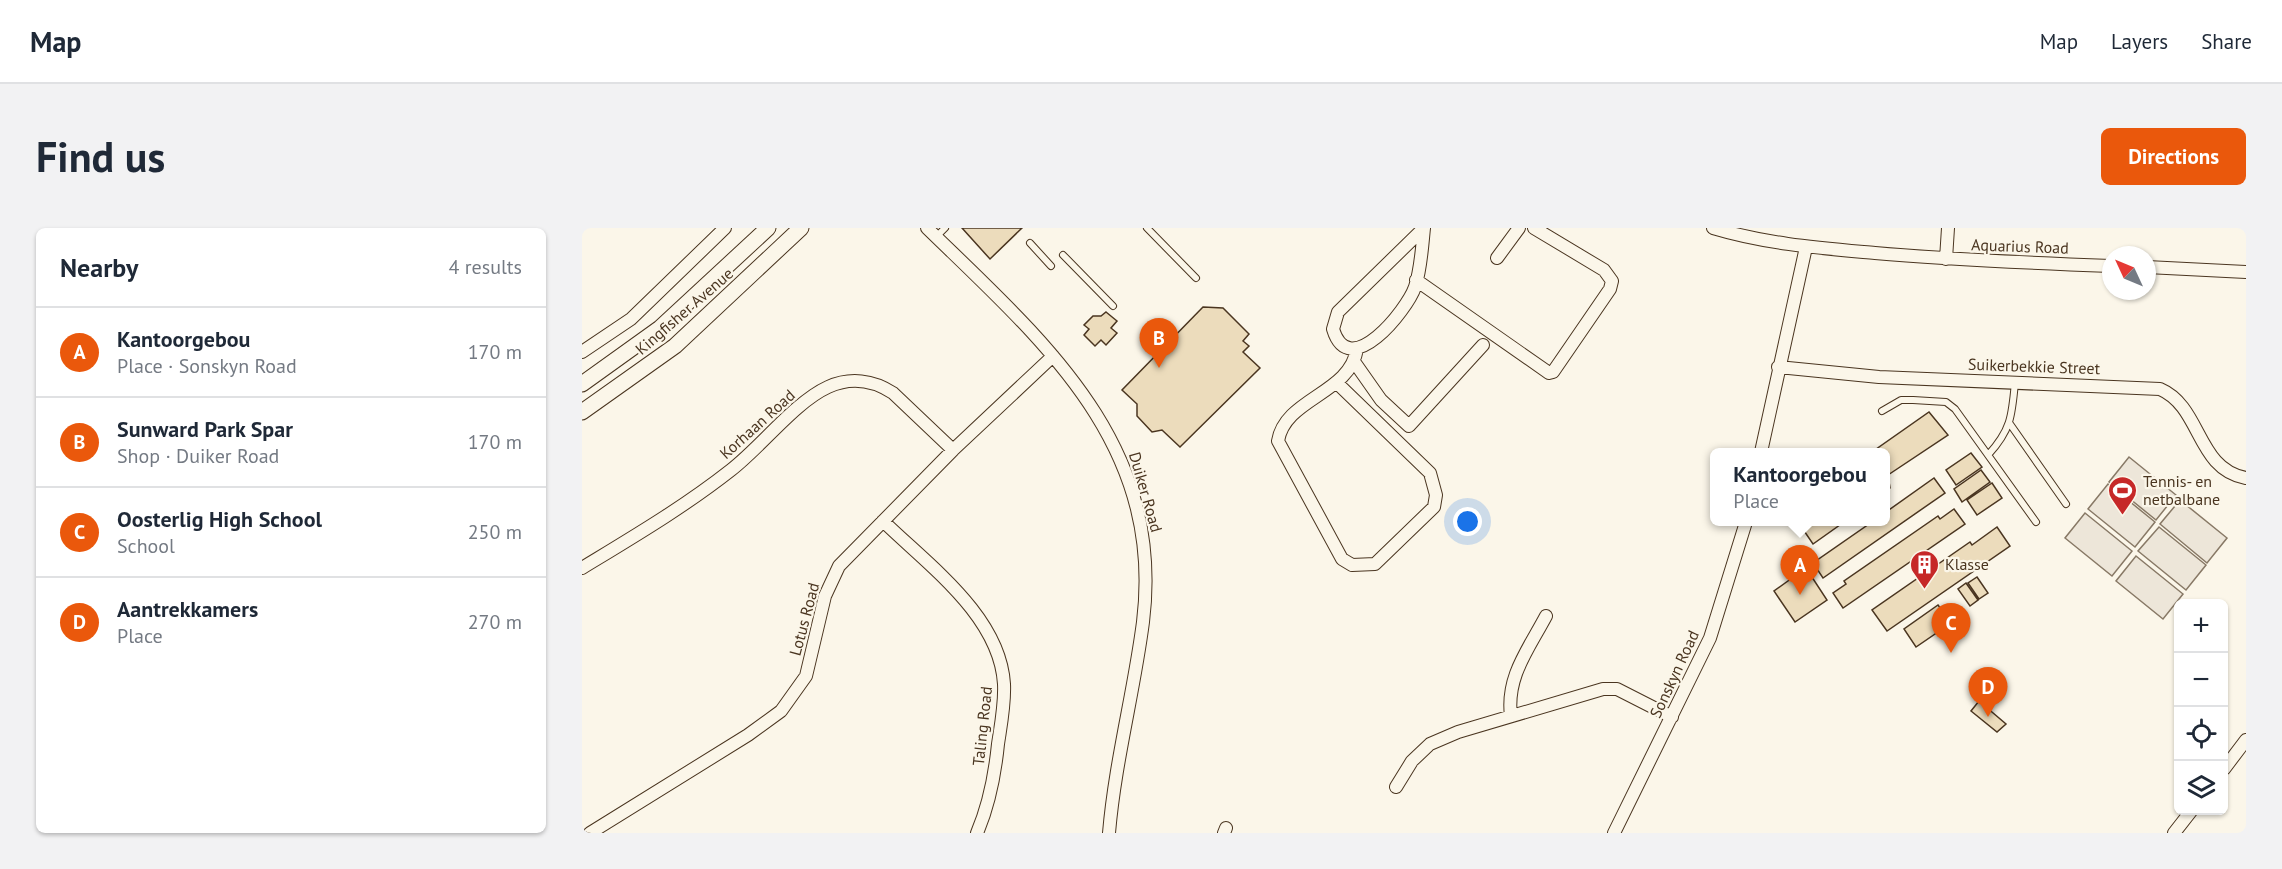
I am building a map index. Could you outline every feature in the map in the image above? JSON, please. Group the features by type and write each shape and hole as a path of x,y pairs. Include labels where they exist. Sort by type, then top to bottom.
{"street":[{"path":"582,352 631,319 725,228"},
{"name":"Kingfisher Avenue","path":"582,384 660,328 768,228"},
{"name":"Kingfisher Avenue","path":"582,412 675,346 801,228"},
{"path":"1425,228 1416,280 1409,299 1372,342 1357,349 1345,345 1337,338 1333,329 1335,318 1344,306 1425,228"},
{"path":"1497,258 1519,228"},
{"path":"1416,280 1549,373 1553,372 1610,289 1611,281 1604,270 1534,228"},
{"name":"Aquarius Road","path":"1713,228 1736,235 1806,247 1946,259 2102,266"},
{"path":"1946,259 1948,228"},
{"name":"Duiker Road","path":"936,231 1053,356 1098,414 1116,447 1129,480 1143,538 1146,574 1143,622 1111,805 1109,833"},
{"path":"1762,448 1806,247"},
{"path":"2156,267 2246,272"},
{"path":"1355,363 1381,400 1409,426 1483,345"},
{"path":"1338,384 1430,473 1434,482 1434,507 1375,564 1352,565 1342,559 1278,441 1279,432 1293,417 1317,395 1338,384 1355,363 1357,349"},
{"name":"Lotus Road","path":"590,833 748,735 781,711 806,676 825,596 832,579 848,555 953,450 1053,356"},
{"name":"Suikerbekkie Street","path":"1778,367 1880,377 2139,386 2166,392 2172,394 2186,411 2206,451 2217,464 2234,476 2246,478"},
{"name":"Korhaan Road","path":"582,568 696,496 751,454 817,393 840,383 865,381 893,393 953,450"},
{"name":"Taling Road","path":"883,521 968,606 987,633 999,659 1004,683 1003,710 988,801 977,833"},
{"name":"Sonskyn Road","path":"1614,833 1710,638 1745,526"},
{"path":"1511,716 1509,699 1512,680 1546,616"},
{"path":"1396,787 1412,760 1430,744 1458,732 1612,688 1672,717"},
{"path":"2228,763 2246,740"},
{"path":"2174,833 2188,815"}],"lane":[{"path":"1147,228 1196,278"},
{"path":"1030,243 1051,266"},
{"path":"1063,255 1113,306"},
{"path":"1988,455 2004,438 2010,424 2015,381"},
{"path":"1882,411 1901,400 1946,402 1955,409 2036,522"},
{"path":"2010,424 2066,504"}],"shaded area":[{"name":"Tennis- en netbalbane","path":"2129,457 2176,495 2156,520 2109,482"},
{"name":"Tennis- en netbalbane","path":"2108,484 2155,522 2135,547 2088,509"},
{"name":"Tennis- en netbalbane","path":"2180,500 2227,538 2207,563 2160,524"},
{"name":"Tennis- en netbalbane","path":"2085,513 2132,551 2112,576 2065,538"},
{"name":"Tennis- en netbalbane","path":"2159,527 2206,565 2186,590 2138,551"},
{"name":"Tennis- en netbalbane","path":"2136,556 2183,594 2179,599 2174,599 2174,605 2163,619 2116,581"}],"building":[{"path":"962,228 1022,228 990,259"},
{"path":"1203,307 1223,308 1249,334 1243,341 1249,346 1243,352 1260,368 1180,447 1162,430 1152,432 1137,416 1137,404 1122,390"},
{"path":"1106,312 1117,321 1111,328 1117,333 1106,345 1101,340 1095,346 1084,335 1089,329 1084,325 1093,316 1101,316"},
{"path":"1929,412 1948,435 1890,474 1890,448 1878,448"},
{"path":"1971,453 1982,467 1956,485 1946,470"},
{"path":"1981,470 1990,482 1962,502 1954,489"},
{"path":"1934,478 1945,493 1823,578 1813,563 1866,526 1890,526 1890,509"},
{"name":"Klasse","path":"1992,483 2002,498 1977,515 1967,500"},
{"name":"Klasse","path":"1954,509 1965,524 1843,608 1833,593 1846,584 1844,581 1938,516 1940,519"},
{"path":"1801,526 1838,526 1813,544"},
{"name":"Klasse","path":"1997,527 2010,546 1887,631 1872,610 1970,542 1972,545"},
{"path":"1806,568 1827,600 1795,622 1774,591"},
{"path":"1977,577 1988,593 1979,599 1968,583"},
{"path":"1966,583 1978,600 1970,606 1958,589"},
{"name":"Klasse","path":"1938,605 1951,623 1916,647 1904,629"},
{"path":"1979,701 2006,724 1997,732 1971,711"}],"place":[{"name":"Sunward Park Spar","path":"1159,368"},
{"name":"Tennis- en netbalbane","path":"2122,516"},
{"name":"Klasse","path":"1924,590"},
{"name":"Kantoorgebou","path":"1800,595"},
{"name":"Oosterlig High School","path":"1951,653"},
{"name":"Aantrekkamers","path":"1988,717"}]}
